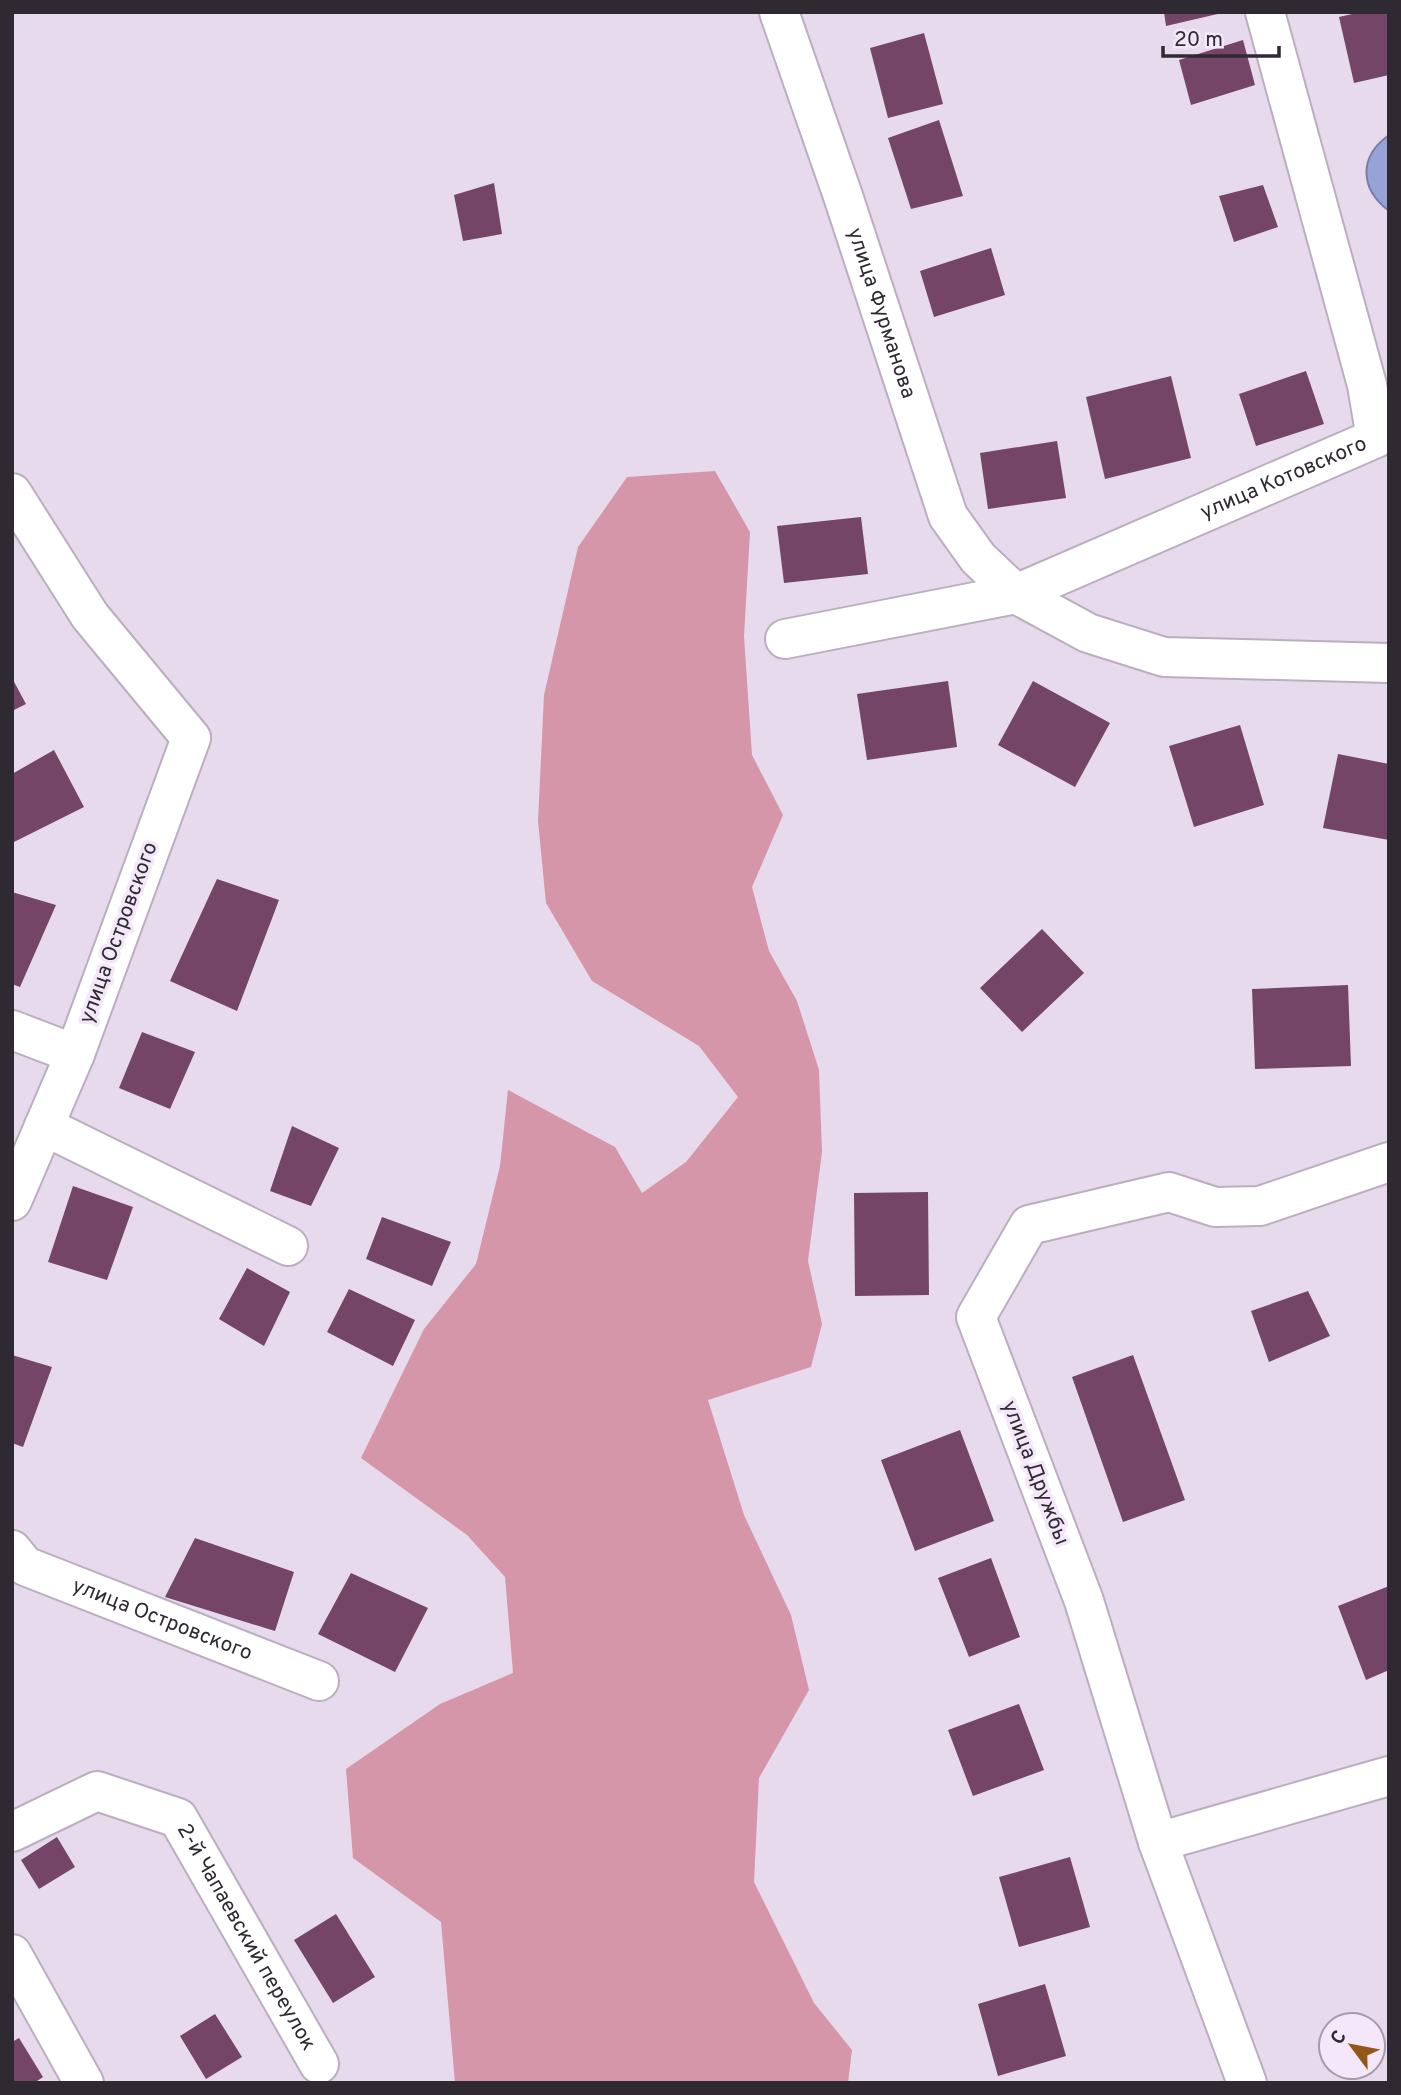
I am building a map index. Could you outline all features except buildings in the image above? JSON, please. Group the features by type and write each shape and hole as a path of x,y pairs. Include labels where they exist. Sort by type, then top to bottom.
{"street":[{"name":"улица Фурманова","path":"779,12 843,196 948,516 978,558 1016,594"},
{"name":"улица Котовского","path":"785,639 1016,594 1376,438 1367,385 1265,12"},
{"name":"улица Островского","path":"12,493 90,615 191,738 75,1054 12,1201"},
{"path":"1016,594 1088,632 1164,657 1389,663"},
{"path":"12,1030 75,1054"},
{"path":"44,1126 288,1246"},
{"name":"улица Дружбы","path":"1247,2083 1158,1842 1084,1601 976,1317 1029,1225 1169,1192 1215,1207 1260,1206 1389,1162"},
{"name":"улица Островского","path":"12,1550 25,1566 319,1681"},
{"path":"1158,1842 1389,1776"},
{"name":"2-й Чапаевский переулок","path":"12,1832 97,1791 177,1818 319,2064"},
{"path":"12,1954 84,2083"}],"shaded area":[{"path":"715,471 750,532 744,636 752,755 783,815 752,887 769,951 797,1001 819,1070 822,1152 808,1261 822,1324 811,1367 708,1400 744,1515 791,1615 809,1690 759,1778 754,1882 814,2003 852,2050 848,2083 455,2083 441,1922 353,1858 346,1769 440,1704 513,1673 505,1577 467,1535 361,1458 424,1329 476,1264 500,1166 508,1090 615,1147 642,1193 686,1162 738,1097 699,1046 592,981 546,903 538,821 544,695 578,547 627,477"}],"water":[{"path":"1389,135 1389,211 1372,193 1366,173 1372,153"}]}
